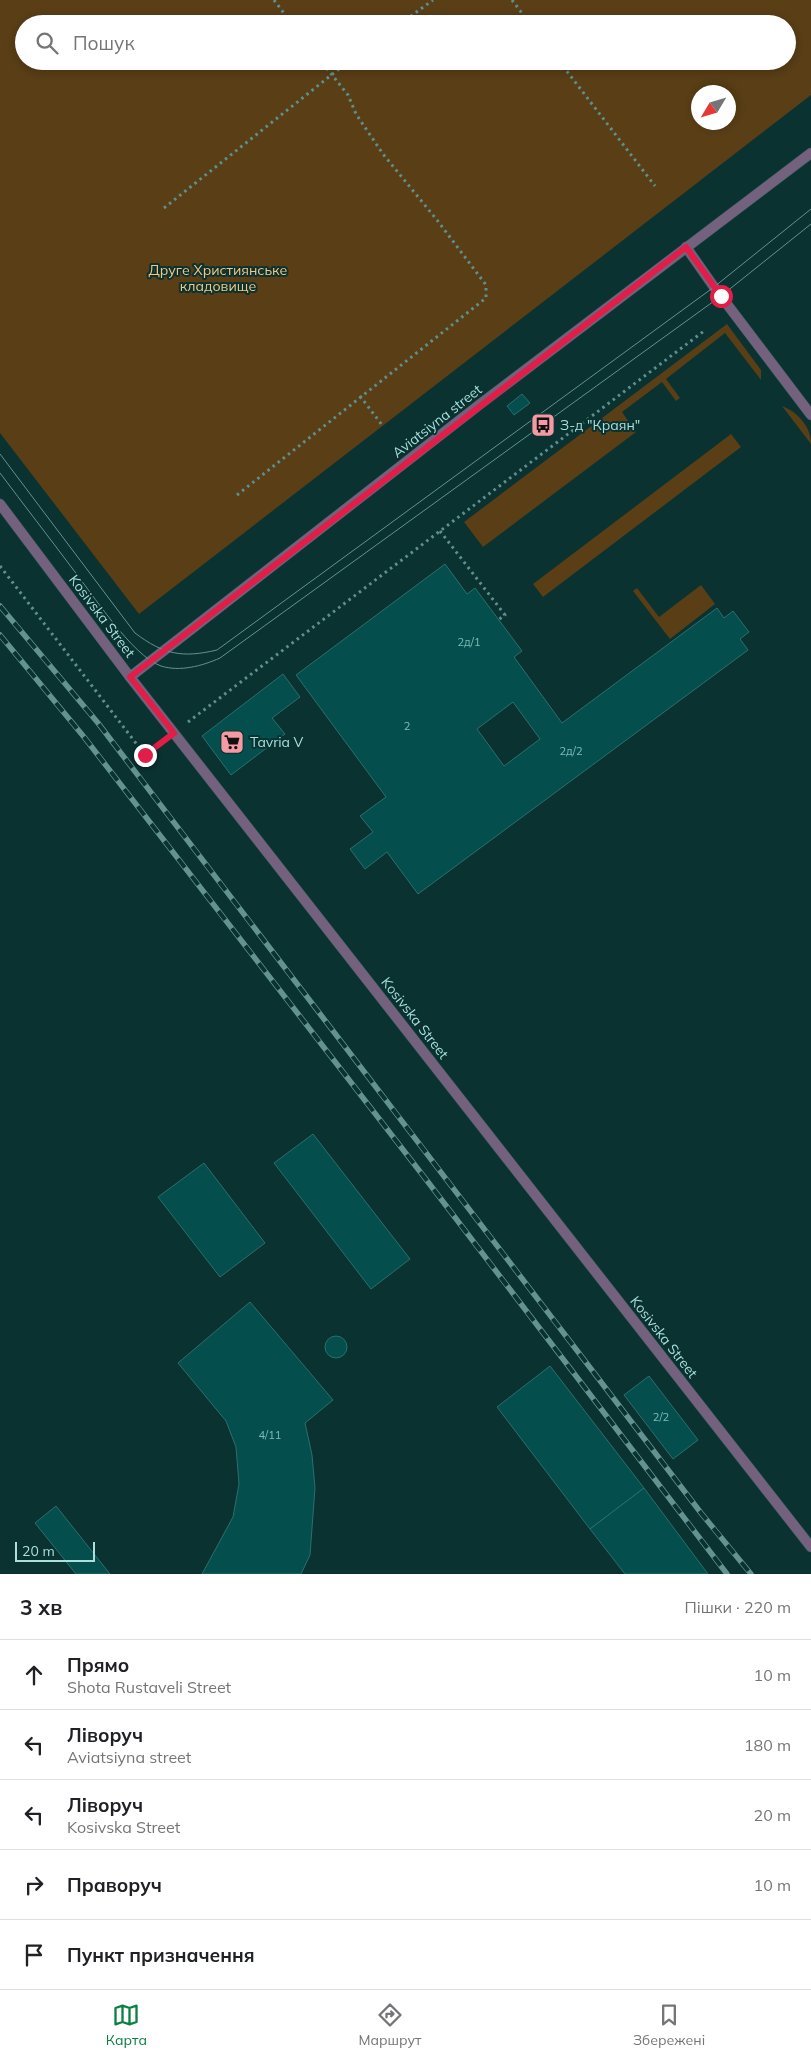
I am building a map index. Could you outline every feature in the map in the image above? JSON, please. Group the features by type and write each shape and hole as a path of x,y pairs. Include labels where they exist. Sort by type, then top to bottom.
{"street":[{"name":"Aviatsiyna street","path":"130,677 686,247 811,153"},
{"path":"686,247 811,415"},
{"name":"Kosivska Street","path":"0,504 130,677 811,1547"}],"path":[{"path":"274,0 285,15"},
{"path":"412,15 433,0"},
{"path":"512,0 523,15"},
{"path":"237,495 486,298 486,285 437,220 383,154 356,114 348,95 328,70"},
{"path":"164,208 337,70"},
{"path":"566,70 655,186"},
{"path":"0,566 145,755 704,331"},
{"path":"360,396 382,425"},
{"path":"440,531 505,614 498,620"}],"green space":[{"name":"Друге Християнське кладовище","path":"0,0 811,0 811,95 139,614 0,433"},
{"path":"727,324 761,370 761,380 725,333 666,379 680,398 676,401 662,382 622,412 636,432 483,547 464,522"},
{"path":"782,406 798,416 806,426 811,444"},
{"path":"731,434 741,447 543,597 533,584"},
{"path":"701,585 715,604 670,639 633,591 637,588 659,617"}],"building":[{"path":"522,394 530,403 514,415 507,406"},
{"path":"445,564 467,594 475,588 522,651 514,657 562,723 717,608 724,618 733,611 749,632 740,639 748,650 418,894 387,852 365,869 350,849 373,832 360,816 386,797 296,675","holes":["513,702 540,739 504,766 477,729"]},
{"path":"283,674 300,697 272,718 285,734 231,775 202,736"},
{"path":"313,1134 410,1259 371,1289 274,1163"},
{"path":"204,1163 265,1243 220,1277 158,1197"},
{"path":"250,1302 333,1400 305,1423 312,1455 315,1488 310,1555 301,1574 202,1574 233,1517 239,1484 236,1447 226,1421 178,1363"},
{"path":"332,1336 340,1336 347,1343 347,1351 340,1358 332,1358 325,1351 325,1343"},
{"path":"550,1366 644,1488 590,1529 497,1407"},
{"path":"649,1376 698,1440 673,1459 624,1395"},
{"path":"644,1488 708,1574 625,1574 590,1529"},
{"path":"56,1506 110,1574 76,1574 35,1523"}],"tram line":[{"path":"0,454 135,633 155,646 174,653 194,654 217,650 714,287 811,209"},
{"path":"0,473 113,622 138,650 150,660 168,668 191,667 206,663 220,658 721,296 811,224"}],"railway":[{"path":"0,606 98,723 701,1513 751,1574"},
{"path":"0,635 84,737 428,1182 727,1574"}],"place":[{"name":"З-д \"Краян\"","path":"543,425"},
{"name":"Tavria V","path":"232,742"}],"route":[{"path":"145,755 174,733 130,677 686,247 721,296"}]}
